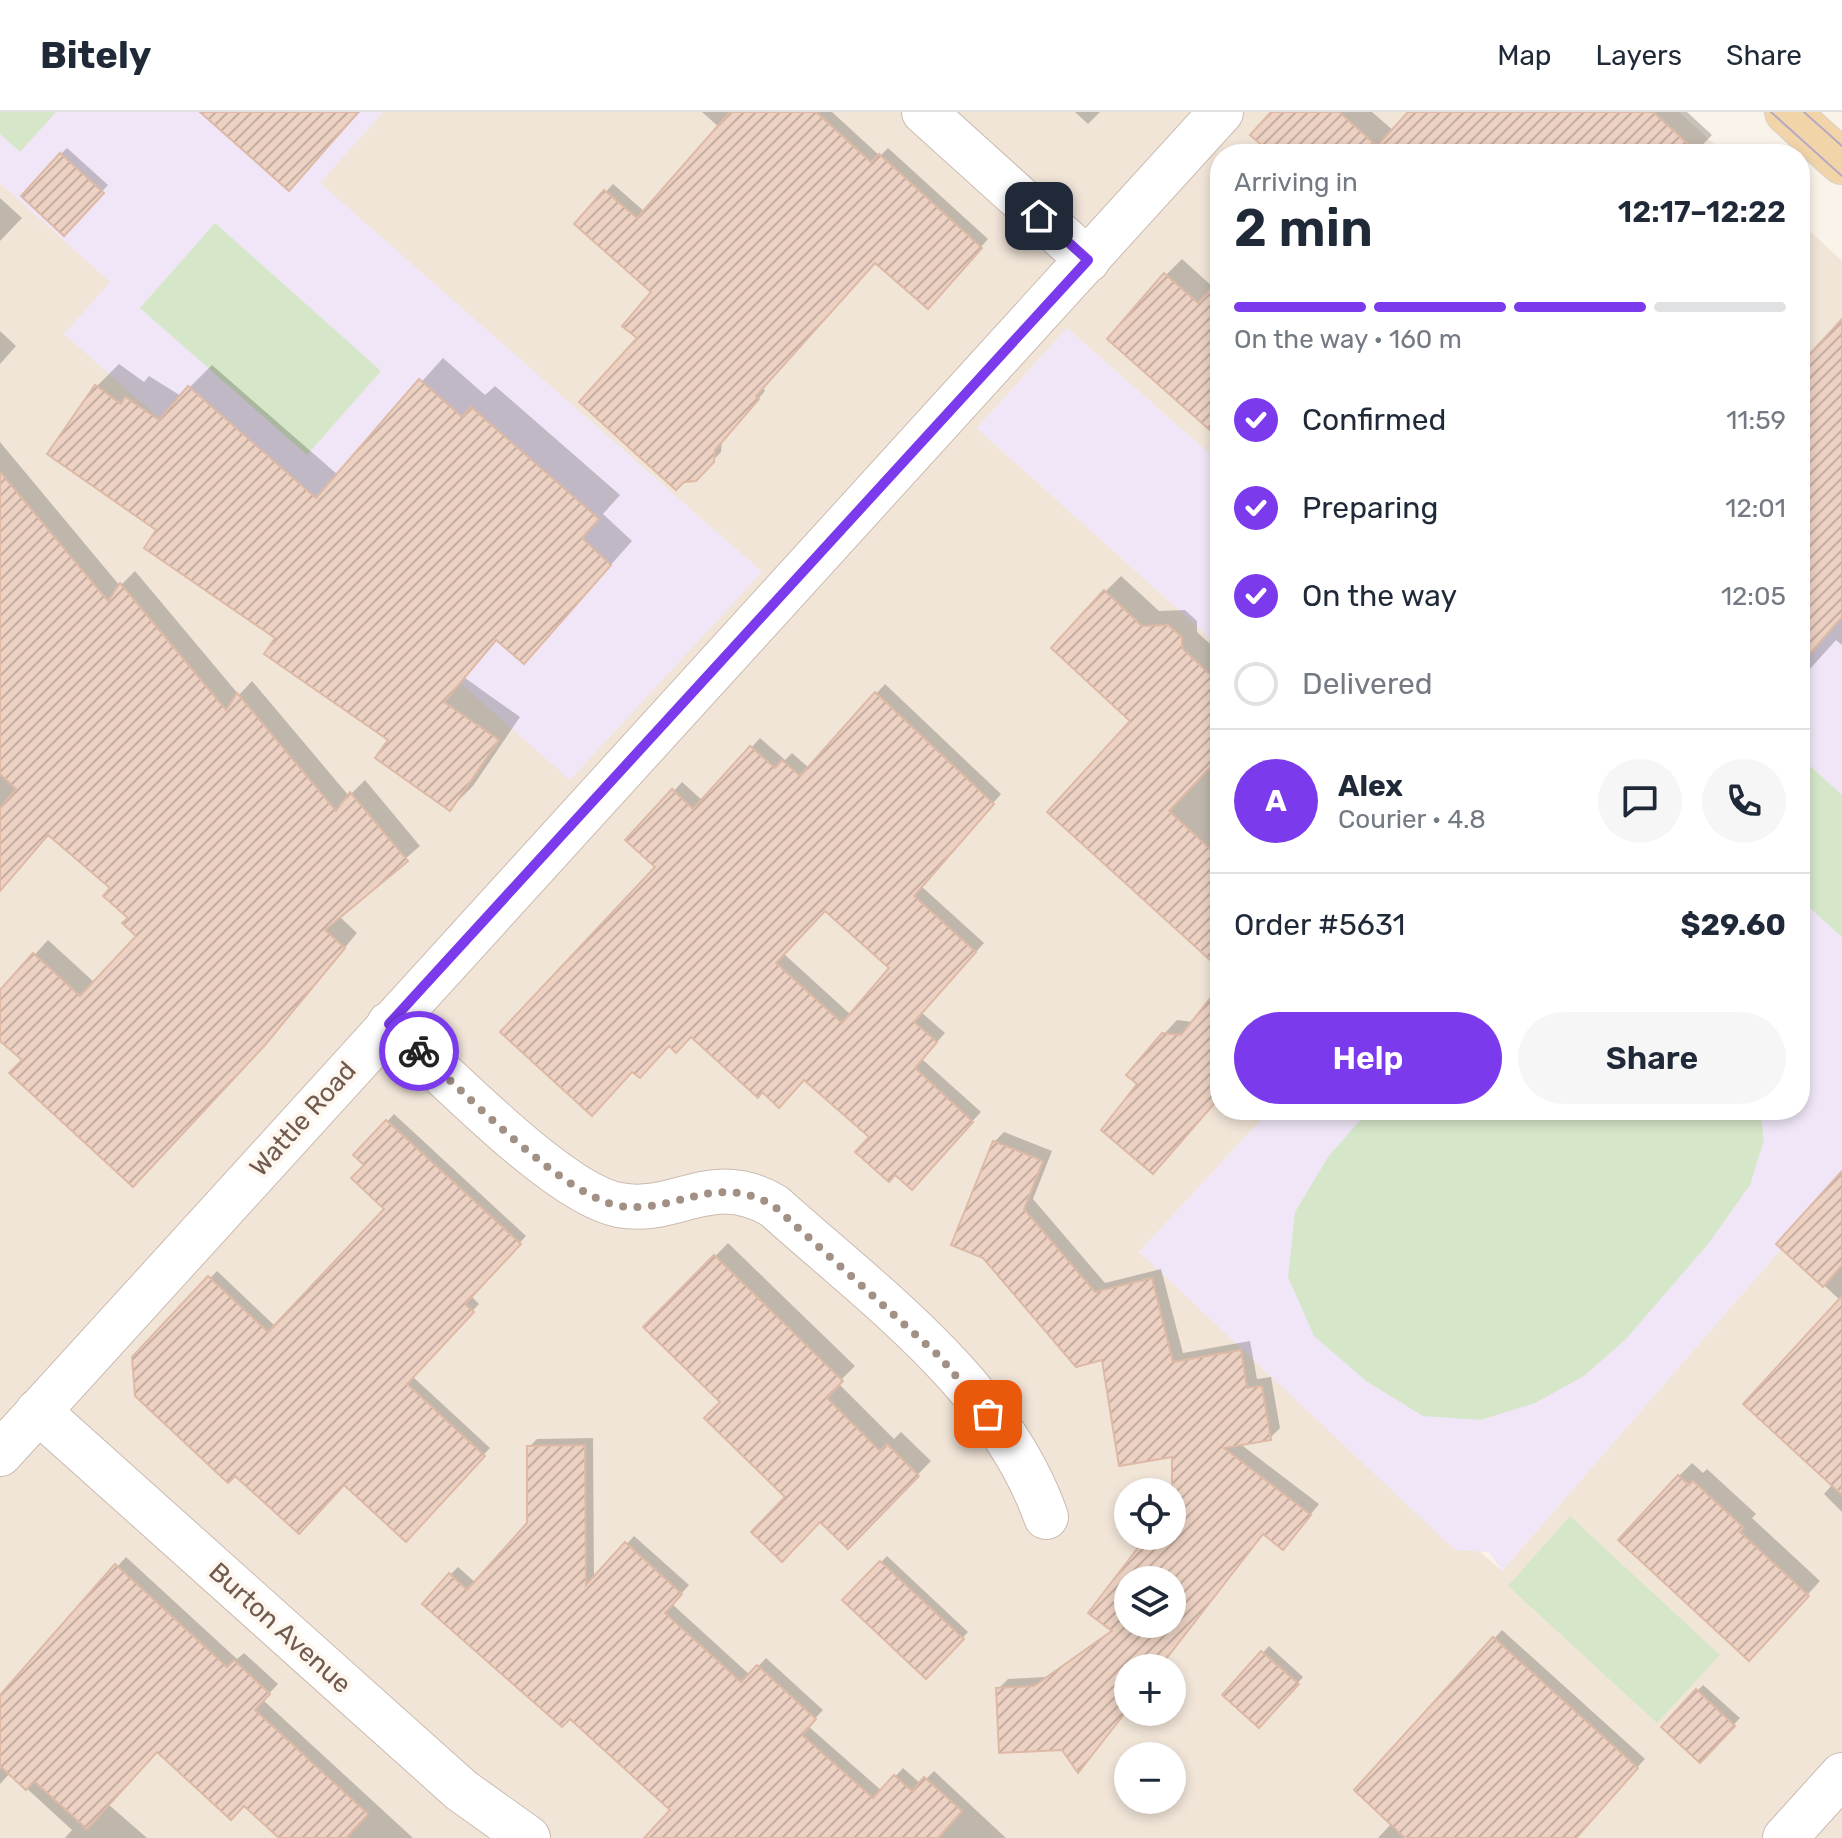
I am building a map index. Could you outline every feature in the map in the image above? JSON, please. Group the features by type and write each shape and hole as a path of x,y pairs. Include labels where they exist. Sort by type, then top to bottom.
{"main road":[{"path":"1787,112 1842,162"}],"street":[{"path":"924,112 1088,260"},
{"name":"Wattle Road","path":"0,1454 1221,112"},
{"path":"389,1024 580,1191 623,1206 714,1190 736,1191 756,1195 774,1206 939,1356 1018,1453 1046,1517"},
{"name":"Burton Avenue","path":"38,1411 461,1790 528,1838"},
{"path":"1785,1838 1842,1775"}],"shaded area":[{"path":"0,112 383,112 320,183 762,572 570,780 64,334 110,282 0,183"},
{"path":"383,112 1679,112 1714,144 1210,144 1210,454 1067,328 977,428 1210,638 1210,1120 1261,1120 1139,1252 1502,1571 1842,1179 1842,1838 0,1838 0,183 111,282 64,335 762,572 319,183"},
{"path":"1810,231 1842,261 1842,461 1810,497"},
{"path":"1067,328 1210,454 1210,638 977,428"},
{"path":"1842,461 1842,1179 1502,1571 1489,1552 1455,1550 1139,1252 1261,1120 1810,1120 1810,497"}],"green space":[{"path":"0,112 56,112 20,152 0,134"},
{"path":"215,223 381,371 307,455 140,308"},
{"path":"1810,766 1842,795 1842,937 1810,908"},
{"path":"1360,1120 1761,1120 1764,1140 1750,1185 1708,1244 1626,1339 1584,1376 1535,1403 1481,1420 1423,1416 1366,1381 1314,1336 1288,1277 1295,1212 1328,1157"},
{"path":"1570,1516 1720,1655 1657,1723 1508,1586"}],"building":[{"path":"200,112 358,112 289,191"},
{"path":"730,112 816,112 871,162 879,154 982,248 928,309 875,263 756,396 759,399 715,450 714,462 696,481 684,482 676,490 579,402 637,338 622,326 651,292 574,224 604,190 637,218"},
{"path":"1271,112 1339,112 1375,144 1260,144 1250,135"},
{"path":"1408,112 1653,112 1688,144 1379,144"},
{"path":"60,153 104,193 64,236 21,196"},
{"path":"1164,273 1198,303 1210,289 1210,430 1107,339"},
{"path":"1842,319 1842,617 1810,654 1810,354"},
{"path":"419,379 462,417 471,407 599,519 582,538 611,565 524,664 496,640 444,702 499,740 450,811 375,758 388,740 264,654 275,638 144,548 156,530 47,454 95,385 121,404 125,397 159,420 188,386 316,498"},
{"path":"0,472 108,601 120,583 226,710 237,693 336,811 350,792 408,861 325,930 345,948 265,1045 133,1187 9,1073 22,1060 0,1041 0,990 33,953 80,996 136,936 122,923 128,918 103,896 110,888 48,835 0,891 0,808 16,789 0,774"},
{"path":"1104,590 1142,626 1168,625 1182,637 1182,648 1210,675 1210,768 1169,811 1210,849 1210,960 1047,812 1130,721 1051,648"},
{"path":"875,692 994,804 914,896 976,952 914,1022 937,1042 915,1068 973,1122 912,1190 895,1175 889,1182 855,1152 869,1137 804,1080 779,1108 762,1092 758,1098 691,1037 676,1053 669,1046 640,1078 632,1072 592,1116 500,1032 655,867 625,840 672,789 693,809 750,746 775,768 782,760 800,776","holes":["825,911 889,968 842,1023 776,963"]},
{"path":"1210,999 1210,1108 1153,1174 1101,1130 1137,1084 1126,1075 1162,1033 1181,1035"},
{"path":"386,1120 521,1244 465,1304 474,1312 407,1384 485,1456 406,1542 344,1485 299,1534 235,1476 228,1483 135,1396 132,1357 208,1276 268,1332 384,1209 351,1178 364,1165 353,1155"},
{"path":"993,1141 1043,1161 1024,1209 1095,1292 1152,1278 1173,1362 1241,1350 1247,1388 1262,1386 1271,1440 1224,1448 1311,1515 1283,1550 1263,1534 1186,1633 1186,1566 1124,1566 1136,1550 1186,1550 1186,1478 1172,1478 1172,1457 1119,1466 1102,1360 1076,1367 983,1258 951,1245"},
{"path":"1842,1171 1842,1265 1823,1287 1776,1244"},
{"path":"714,1255 843,1381 827,1398 880,1451 887,1444 919,1476 848,1549 820,1522 782,1562 751,1532 785,1497 704,1418 720,1402 643,1327"},
{"path":"1842,1296 1842,1495 1743,1404"},
{"path":"585,1445 586,1585 625,1542 682,1594 665,1613 741,1682 757,1665 816,1719 802,1735 873,1798 894,1775 912,1791 924,1777 962,1811 938,1838 644,1838 670,1810 570,1719 562,1727 422,1604 449,1573 467,1590 527,1523 527,1446"},
{"path":"1678,1475 1689,1485 1693,1481 1744,1528 1740,1532 1809,1596 1749,1661 1618,1540"},
{"path":"880,1561 964,1639 926,1679 842,1600"},
{"path":"115,1564 227,1667 234,1660 270,1694 255,1710 368,1814 346,1838 279,1838 244,1806 231,1820 157,1752 87,1829 34,1781 26,1790 0,1766 0,1695"},
{"path":"1114,1579 1114,1638 1182,1638 1170,1654 1114,1654 1115,1726 1078,1773 1062,1750 999,1753 996,1688 1034,1686 1112,1631 1088,1613"},
{"path":"1493,1637 1638,1768 1576,1838 1405,1838 1354,1790"},
{"path":"1261,1651 1299,1684 1259,1728 1222,1695"},
{"path":"1696,1689 1735,1726 1700,1763 1661,1727"}],"tram line":[{"path":"1771,112 1806,144"},
{"path":"1804,112 1842,146"},
{"path":"1810,147 1842,176"}],"way so far":[{"path":"419,1051 556,1174 601,1201 623,1206 648,1204 714,1190 756,1195 774,1206 939,1356 988,1414"}],"route":[{"path":"419,1051 389,1024 1088,260 1039,216"}]}
